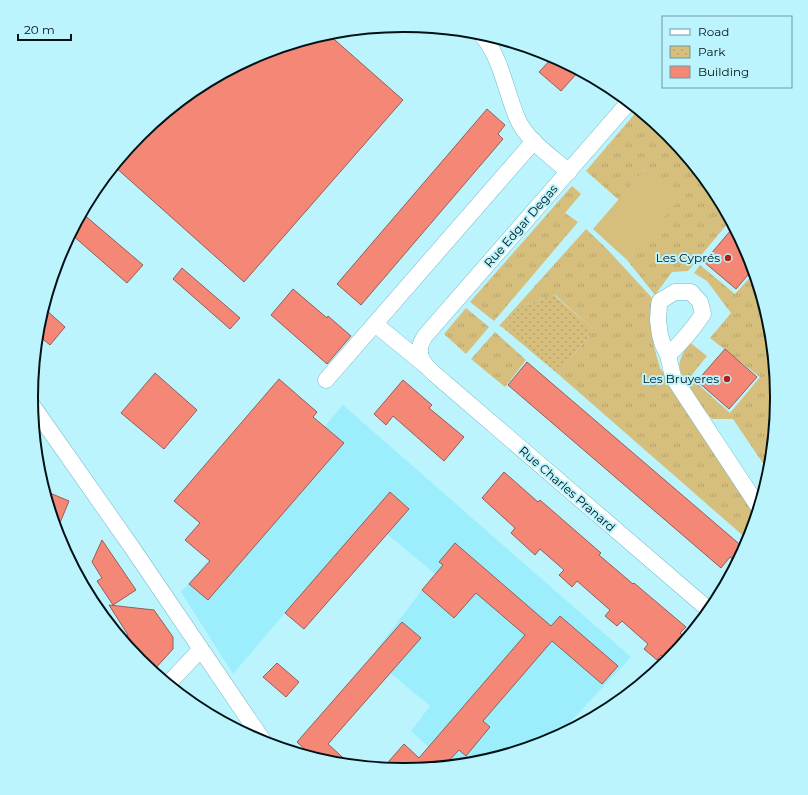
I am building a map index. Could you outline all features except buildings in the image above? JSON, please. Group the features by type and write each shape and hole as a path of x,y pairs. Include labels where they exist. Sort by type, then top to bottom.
{"street":[{"path":"486,41 497,61 518,121 527,134 568,172"},
{"name":"Rue Edgar Degas","path":"423,359 420,346 425,336 625,107"},
{"path":"326,380 534,141"},
{"name":"Rue Charles Pranard","path":"375,324 423,359 445,384 704,606"},
{"path":"668,355 673,377 677,384 754,501"},
{"path":"39,422 137,556 257,732"},
{"path":"172,680 201,649"}],"shaded area":[{"path":"343,405 631,657 569,724 544,735 499,751 443,761 411,731 430,706 371,657 435,574 387,534 285,613 233,674 181,592"}],"green space":[{"path":"634,114 662,139 694,175 708,194 726,225 688,271 672,272 655,295 627,260 679,199 645,169 619,200 586,171"},
{"path":"645,169 680,199 627,260 593,229"},
{"path":"572,186 581,194 565,213 578,222 494,321 470,302"},
{"path":"586,229 607,249 654,300 652,317 653,343 660,368 752,508 743,535 558,374 594,330 555,295 518,307 502,327 499,326"},
{"path":"700,265 735,294 749,278 750,280 762,326 769,374 769,421 763,463 733,419 712,419 691,392 682,375 680,361 688,341 707,356 690,377 730,413 760,377 710,338 731,313 707,281 694,273"},
{"path":"554,295 594,330 558,374 502,327 518,307"},
{"path":"466,308 489,327 466,354 444,334"},
{"path":"495,332 526,360 505,387 471,359"}],"place":[{"name":"Les Cyprés","path":"728,258"},
{"name":"Les Bruyeres","path":"727,379"}]}
